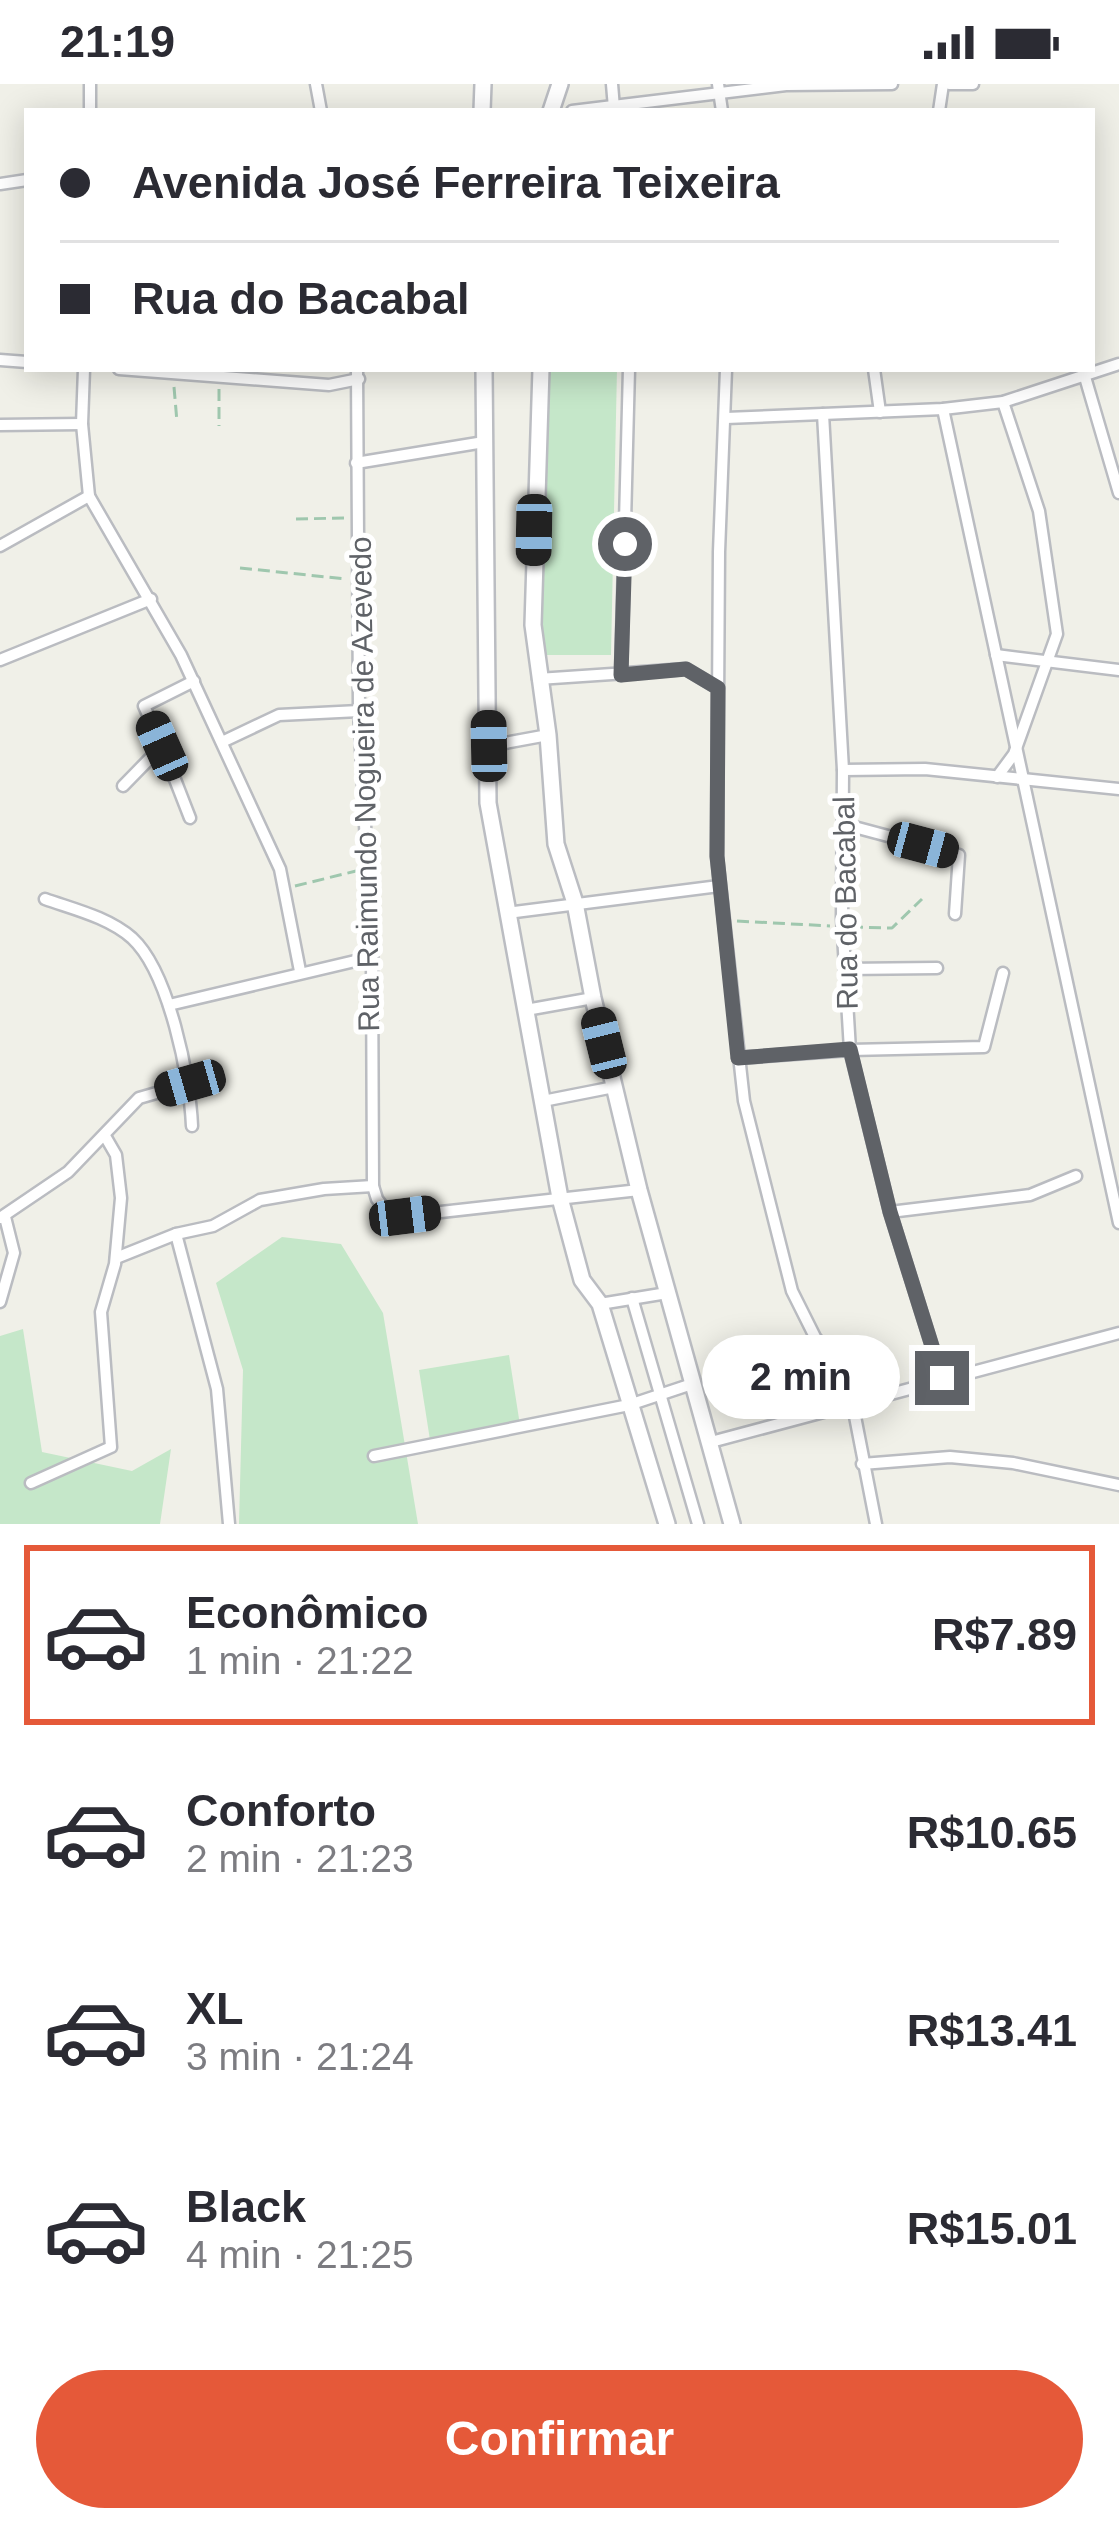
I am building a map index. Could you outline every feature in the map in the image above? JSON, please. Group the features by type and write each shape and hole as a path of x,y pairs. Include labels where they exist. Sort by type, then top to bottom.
{"main road":[{"path":"484,372 488,802 560,1198 582,1280 600,1304 665,1516"},
{"path":"541,372 533,625 556,844 574,903 639,1190 732,1524"}],"street":[{"path":"75,84 90,86"},
{"path":"612,84 614,108 719,88 892,84"},
{"path":"946,84 974,84"},
{"path":"726,418 1003,402 1119,364"},
{"path":"84,372 82,424 89,496 194,681 287,888 300,971"},
{"path":"151,372 329,385 358,374"},
{"path":"621,675 629,372"},
{"path":"726,372 718,552 719,886 738,1058 763,1188 792,1291 815,1337 840,1369 852,1401 876,1524"},
{"path":"874,372 880,412"},
{"name":"Rua Raimundo Nogueira de Azevedo","path":"358,374 359,711 372,957 373,1186 387,1212 405,1216 560,1198"},
{"path":"1085,376 1119,494"},
{"path":"997,777 1016,747 1057,634 1039,512 1003,402"},
{"path":"943,409 1119,1223"},
{"name":"Rua do Bacabal","path":"823,415 843,770 843,926 850,1049 890,1212 942,1378"},
{"path":"0,425 82,424"},
{"path":"356,463 484,442"},
{"path":"0,546 89,496"},
{"path":"0,660 151,599"},
{"path":"996,655 1119,670"},
{"path":"538,680 686,669 718,688"},
{"path":"190,818 144,706 194,681"},
{"path":"222,742 279,715 359,711"},
{"path":"489,746 548,735"},
{"path":"123,786 162,746"},
{"path":"843,770 925,769 1119,789"},
{"path":"843,824 959,855 955,914"},
{"path":"507,913 719,886"},
{"path":"45,899 96,917 136,941 169,1005 190,1083 192,1126"},
{"path":"169,1005 372,957"},
{"path":"845,969 937,968"},
{"path":"738,1058 850,1049 983,1047 1004,974"},
{"path":"526,1010 593,998"},
{"path":"0,1301 14,1253 3,1218 68,1172 140,1098 190,1083"},
{"path":"543,1101 614,1087"},
{"path":"31,1483 111,1447 101,1312 116,1258 121,1198 116,1155 105,1136"},
{"path":"890,1212 1030,1196 1076,1176"},
{"path":"116,1258 176,1234 213,1226 260,1201 373,1186"},
{"path":"560,1198 639,1190"},
{"path":"176,1234 217,1389 229,1524"},
{"path":"600,1304 667,1293"},
{"path":"632,1298 698,1524"},
{"path":"711,1442 1119,1333"},
{"path":"374,1456 629,1405 695,1383"},
{"path":"862,1463 950,1456 1013,1463 1119,1486"},
{"path":"665,1516 691,1498"}],"path":[{"path":"173,374 178,422"},
{"path":"219,426 226,374"},
{"path":"296,519 358,518"},
{"path":"241,568 359,580"},
{"path":"287,888 369,867"},
{"path":"724,920 892,928 922,899"}],"green space":[{"path":"541,372 617,372 611,655 537,655"},
{"path":"282,1237 341,1244 383,1313 418,1524 239,1524 243,1370 216,1283"},
{"path":"23,1329 42,1452 132,1471 171,1449 160,1524 0,1524 0,1336"},
{"path":"509,1355 520,1425 430,1440 419,1370"}],"route":[{"path":"625,544 621,675 686,669 718,688 717,856 738,1058 850,1049 890,1212 942,1378"}]}
